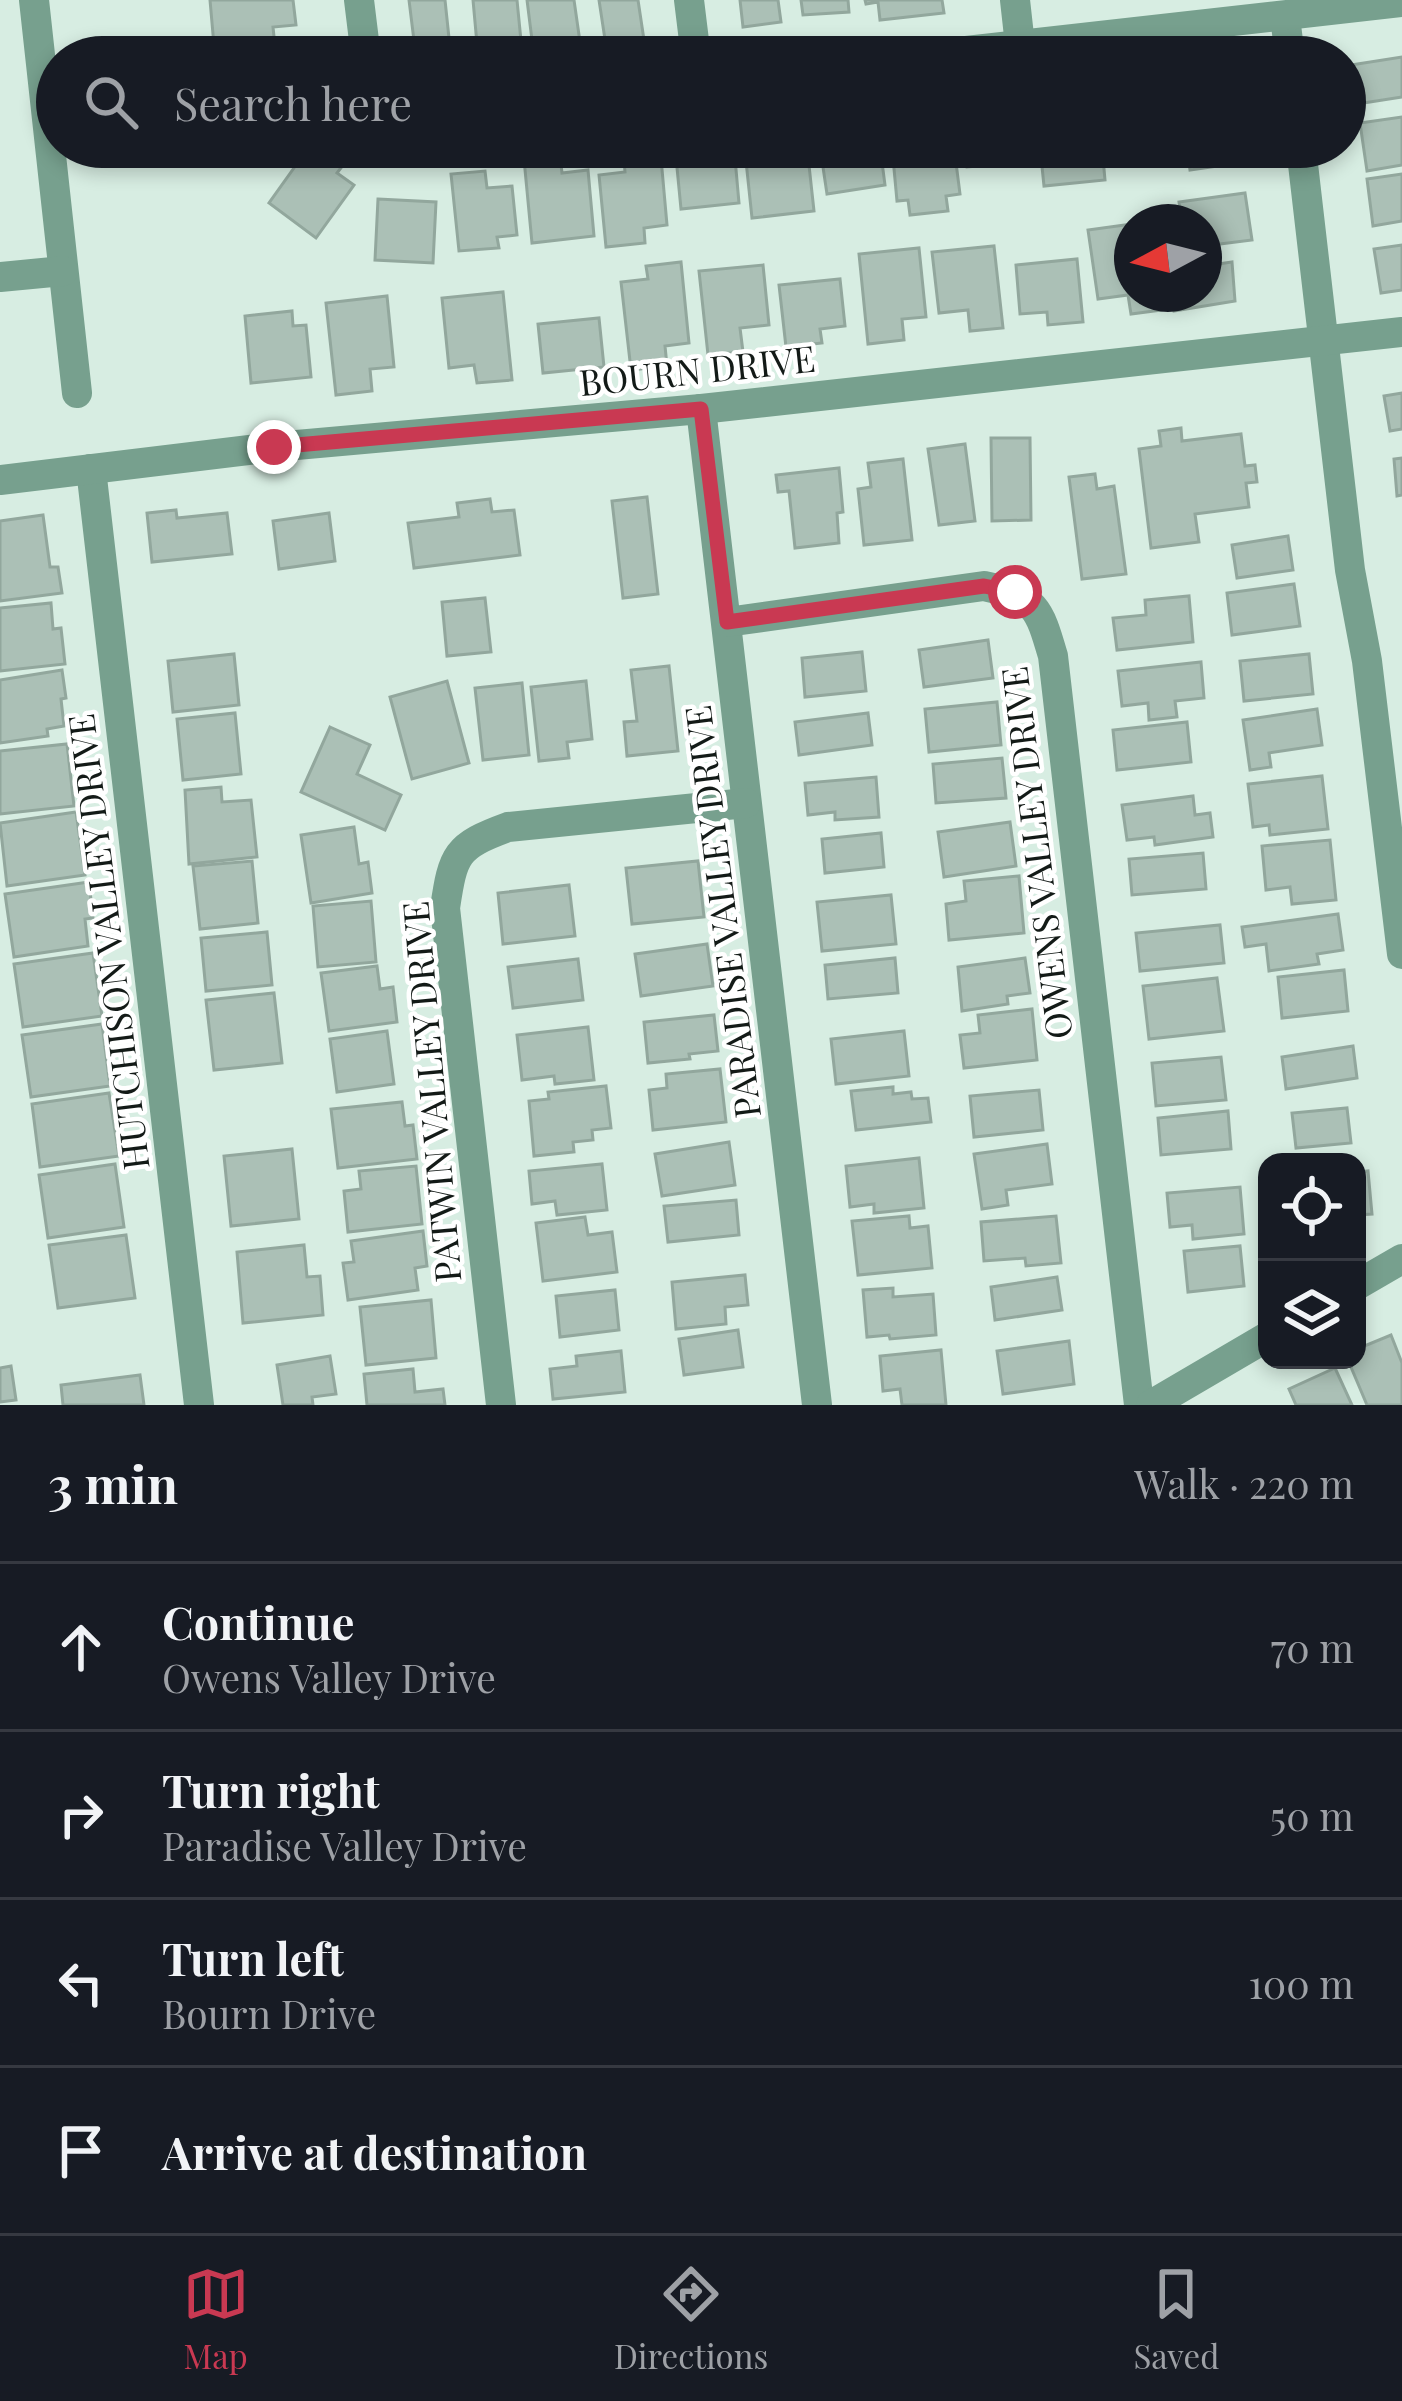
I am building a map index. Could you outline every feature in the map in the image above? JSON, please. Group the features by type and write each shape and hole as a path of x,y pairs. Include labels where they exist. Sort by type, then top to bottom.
{"street":[{"path":"34,0 38,36"},
{"path":"358,0 363,36"},
{"path":"689,0 693,36"},
{"path":"1016,0 1019,36"},
{"path":"1105,36 1402,2"},
{"path":"1285,17 1287,36"},
{"path":"52,168 77,393"},
{"path":"1304,168 1350,570 1367,661 1402,954"},
{"path":"0,278 63,272"},
{"name":"BOURN DRIVE","path":"0,481 274,447 701,409 1402,332"},
{"name":"PARADISE VALLEY DRIVE","path":"701,409 817,1405"},
{"name":"HUTCHISON VALLEY DRIVE","path":"91,469 199,1405"},
{"name":"OWENS VALLEY DRIVE","path":"727,622 984,586 1015,592 1041,614 1053,656 1139,1405"},
{"name":"PATWIN VALLEY DRIVE","path":"501,1405 445,908 451,866 473,840 508,827 746,803"},
{"path":"1366,1280 1402,1259"},
{"path":"1151,1405 1258,1342"}],"building":[{"path":"210,0 293,0 296,25 273,27 274,36 213,36"},
{"path":"409,0 445,0 449,36 413,36"},
{"path":"473,0 517,0 521,36 476,36"},
{"path":"527,0 574,0 579,36 532,36"},
{"path":"599,0 638,0 643,36 604,36"},
{"path":"740,0 778,0 781,22 743,27"},
{"path":"801,0 848,0 849,12 803,15"},
{"path":"865,0 942,0 944,13 880,20 878,2 866,4"},
{"path":"1402,57 1402,97 1366,103 1366,63"},
{"path":"1402,117 1402,165 1367,171 1366,122"},
{"path":"294,168 341,168 337,173 354,185 316,238 269,203"},
{"path":"525,168 561,168 562,173 588,170 594,236 532,243"},
{"path":"625,168 662,168 667,225 644,228 645,243 606,247 599,175 625,172"},
{"path":"677,168 736,168 739,203 681,209"},
{"path":"747,168 809,168 814,211 752,218"},
{"path":"823,168 883,168 885,185 827,194"},
{"path":"894,168 957,168 960,194 946,196 948,211 910,215 908,200 897,201"},
{"path":"1042,168 1104,168 1105,180 1044,186"},
{"path":"485,171 487,188 512,186 517,235 497,237 499,248 459,251 451,174"},
{"path":"1402,174 1402,221 1373,226 1367,179"},
{"path":"1245,193 1252,240 1222,244 1222,204 1179,202"},
{"path":"378,199 436,202 433,263 375,260"},
{"path":"1114,226 1114,297 1098,299 1088,230"},
{"path":"1402,245 1402,290 1381,293 1374,249"},
{"path":"994,246 1003,328 970,331 968,310 939,313 932,252"},
{"path":"919,248 926,317 902,319 904,340 868,344 859,254"},
{"path":"1077,259 1083,322 1048,325 1047,312 1020,314 1016,265"},
{"path":"681,262 689,343 665,346 667,366 631,370 621,282 648,279 646,266"},
{"path":"1232,262 1235,301 1222,303 1222,263"},
{"path":"763,265 769,325 740,328 743,352 708,355 699,271"},
{"path":"840,279 845,326 820,329 822,343 786,347 779,285"},
{"path":"503,292 512,380 477,383 474,365 449,368 442,298"},
{"path":"387,296 394,367 370,369 372,391 336,395 326,303"},
{"path":"292,311 293,326 306,325 311,377 251,383 245,316"},
{"path":"599,318 604,367 543,373 538,324"},
{"path":"1402,393 1402,429 1390,431 1384,396"},
{"path":"1181,428 1182,441 1241,434 1245,466 1255,465 1257,482 1246,483 1249,507 1195,514 1199,542 1151,548 1139,449 1161,446 1159,431"},
{"path":"991,438 1030,438 1031,520 992,521"},
{"path":"965,444 975,521 939,525 928,449"},
{"path":"1402,458 1402,495 1397,496 1394,459"},
{"path":"903,459 912,540 864,545 858,489 871,487 868,463"},
{"path":"839,468 843,512 837,513 839,543 795,548 789,491 778,492 776,475"},
{"path":"1095,474 1097,489 1114,486 1126,574 1082,579 1069,477"},
{"path":"647,497 658,594 623,598 612,501"},
{"path":"490,499 492,512 514,510 520,555 414,568 408,523 459,517 457,503"},
{"path":"176,510 177,518 227,513 232,554 152,562 147,513"},
{"path":"329,513 335,561 279,569 273,521"},
{"path":"43,515 50,567 58,567 62,593 0,601 0,521"},
{"path":"1288,536 1293,570 1237,578 1232,545"},
{"path":"1294,584 1300,626 1232,635 1227,593"},
{"path":"1189,596 1193,642 1117,650 1113,618 1146,615 1145,600"},
{"path":"485,598 491,652 447,656 442,602"},
{"path":"51,603 53,629 61,628 65,664 0,671 0,608"},
{"path":"988,640 993,678 924,687 919,650"},
{"path":"862,652 866,691 805,697 802,658"},
{"path":"234,654 239,705 173,712 168,661"},
{"path":"1309,654 1313,694 1244,701 1240,661"},
{"path":"1201,662 1204,698 1175,701 1177,717 1149,720 1148,703 1122,706 1118,671"},
{"path":"669,666 678,751 627,756 624,722 637,721 631,670"},
{"path":"62,670 64,726 47,729 48,736 0,743 0,680"},
{"path":"447,681 469,763 412,779 390,697"},
{"path":"586,681 592,739 567,742 569,758 539,761 531,687"},
{"path":"522,683 529,755 483,760 475,688"},
{"path":"997,702 1001,745 929,752 925,709"},
{"path":"1317,709 1322,745 1269,753 1271,767 1250,770 1243,720"},
{"path":"235,713 241,774 183,780 177,719"},
{"path":"868,713 872,745 799,755 795,722"},
{"path":"1187,722 1191,762 1117,770 1113,730"},
{"path":"330,727 370,745 357,774 401,795 385,830 301,792"},
{"path":"67,744 74,806 0,814 0,751"},
{"path":"1002,758 1006,798 936,803 933,764"},
{"path":"1322,776 1328,829 1270,835 1269,825 1253,827 1248,784"},
{"path":"876,777 879,817 835,820 835,812 808,815 805,783"},
{"path":"221,787 222,802 251,800 257,857 189,864 185,790"},
{"path":"1193,796 1195,815 1210,813 1213,837 1155,845 1154,837 1127,840 1122,805"},
{"path":"76,812 85,875 7,886 0,823"},
{"path":"1010,822 1016,866 944,877 938,832"},
{"path":"354,827 359,864 368,862 372,893 311,903 301,835"},
{"path":"881,833 884,867 825,873 822,839"},
{"path":"1330,840 1336,900 1292,904 1290,887 1266,890 1262,846"},
{"path":"1203,853 1206,889 1132,895 1129,859"},
{"path":"252,861 258,923 200,929 193,866"},
{"path":"698,861 704,917 632,924 626,868"},
{"path":"1019,876 1024,933 949,940 946,904 966,901 964,881"},
{"path":"89,882 93,918 85,919 88,946 14,957 5,894"},
{"path":"569,885 575,936 503,944 498,893"},
{"path":"891,895 896,944 822,951 817,902"},
{"path":"371,901 376,962 318,967 313,906"},
{"path":"1338,914 1343,950 1317,954 1319,964 1269,971 1266,944 1245,947 1242,927"},
{"path":"1220,925 1224,963 1140,971 1136,933"},
{"path":"267,932 272,985 206,991 201,938"},
{"path":"707,944 713,986 641,996 635,954"},
{"path":"93,953 102,1016 23,1027 14,964"},
{"path":"895,958 898,993 828,999 825,965"},
{"path":"1025,958 1030,993 1007,996 1008,1004 962,1011 958,967"},
{"path":"578,959 583,1000 513,1008 508,967"},
{"path":"377,966 380,989 393,987 397,1022 329,1031 321,973"},
{"path":"1344,970 1348,1011 1282,1018 1278,977"},
{"path":"1217,978 1224,1031 1149,1039 1143,986"},
{"path":"274,993 282,1063 214,1070 206,1000"},
{"path":"1032,1009 1037,1060 964,1068 960,1035 980,1033 978,1015"},
{"path":"714,1015 718,1051 648,1063 644,1022"},
{"path":"102,1024 110,1086 31,1097 22,1035"},
{"path":"588,1027 594,1080 555,1084 554,1076 522,1080 517,1035"},
{"path":"387,1031 394,1084 337,1092 330,1039"},
{"path":"904,1031 909,1076 836,1084 831,1039"},
{"path":"1353,1046 1357,1078 1286,1089 1282,1057"},
{"path":"1221,1057 1226,1100 1156,1106 1152,1063"},
{"path":"720,1069 726,1122 653,1130 649,1090 667,1088 666,1074"},
{"path":"606,1086 611,1128 592,1130 593,1140 573,1142 574,1152 534,1156 529,1101 549,1099 548,1092"},
{"path":"893,1087 893,1094 911,1092 912,1099 928,1098 931,1122 856,1130 851,1091"},
{"path":"1039,1090 1043,1130 974,1137 970,1096"},
{"path":"109,1093 119,1156 40,1167 32,1104"},
{"path":"402,1102 405,1126 413,1125 417,1159 338,1168 331,1109"},
{"path":"1347,1108 1351,1143 1296,1148 1292,1113"},
{"path":"1228,1111 1231,1149 1161,1155 1158,1118"},
{"path":"729,1142 735,1185 662,1196 655,1154"},
{"path":"1047,1144 1052,1184 1006,1190 1008,1205 982,1209 974,1154"},
{"path":"292,1149 299,1219 231,1226 224,1156"},
{"path":"919,1158 924,1208 874,1213 874,1204 850,1207 846,1166"},
{"path":"115,1164 124,1227 48,1238 39,1175"},
{"path":"602,1164 607,1210 557,1215 555,1201 532,1204 529,1171"},
{"path":"416,1166 422,1224 348,1232 344,1191 361,1189 359,1171"},
{"path":"1368,1171 1372,1214 1366,1214"},
{"path":"1240,1187 1244,1234 1193,1239 1192,1225 1170,1227 1167,1193"},
{"path":"736,1200 739,1235 668,1242 664,1206"},
{"path":"909,1216 910,1228 928,1226 932,1268 858,1275 852,1221"},
{"path":"1056,1216 1061,1263 1026,1266 1025,1258 984,1261 981,1222"},
{"path":"585,1217 588,1235 612,1232 617,1272 543,1281 536,1223"},
{"path":"423,1231 427,1266 415,1268 418,1290 348,1300 343,1263 354,1262 351,1241"},
{"path":"126,1235 135,1298 58,1308 49,1245"},
{"path":"304,1245 307,1277 320,1276 323,1315 243,1323 237,1252"},
{"path":"1240,1246 1244,1286 1188,1292 1184,1251"},
{"path":"745,1275 748,1305 725,1307 726,1324 676,1329 672,1282"},
{"path":"1057,1277 1062,1310 995,1320 991,1287"},
{"path":"893,1288 893,1297 933,1294 936,1335 867,1337 863,1290"},
{"path":"615,1290 619,1330 560,1337 556,1296"},
{"path":"431,1300 436,1358 366,1365 360,1307"},
{"path":"738,1330 743,1367 684,1375 679,1339"},
{"path":"1391,1335 1402,1363 1402,1405 1367,1405 1352,1369 1366,1369 1366,1345"},
{"path":"1069,1341 1074,1384 1003,1394 997,1351"},
{"path":"941,1350 946,1405 902,1405 900,1389 883,1391 880,1356"},
{"path":"621,1351 625,1392 553,1399 550,1369 577,1366 576,1356"},
{"path":"330,1356 336,1394 312,1397 313,1405 283,1405 277,1365"},
{"path":"11,1366 16,1400 0,1402 0,1368"},
{"path":"413,1369 415,1392 443,1389 445,1405 367,1405 364,1374"},
{"path":"1335,1369 1352,1405 1296,1405 1289,1389"},
{"path":"140,1375 144,1405 63,1405 61,1385"}],"route":[{"path":"274,447 701,409 727,622 984,586 1015,592"}]}
